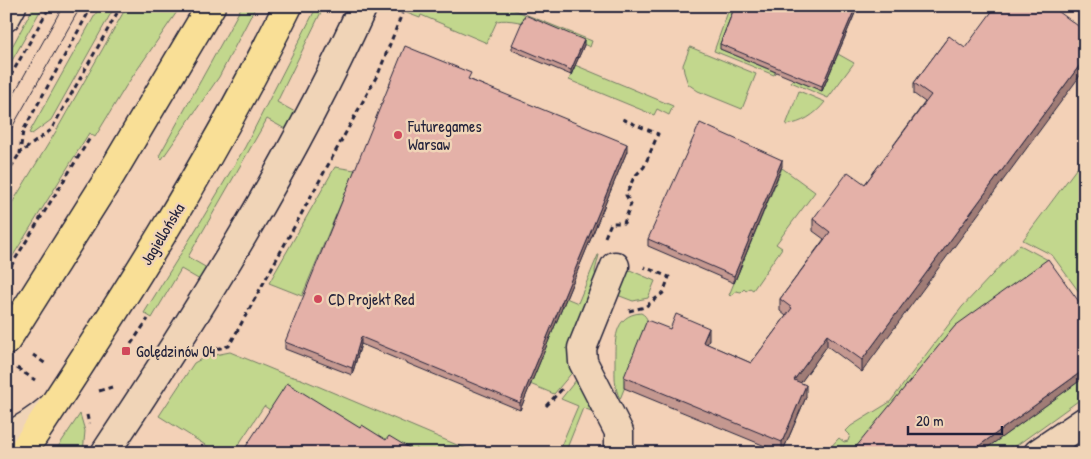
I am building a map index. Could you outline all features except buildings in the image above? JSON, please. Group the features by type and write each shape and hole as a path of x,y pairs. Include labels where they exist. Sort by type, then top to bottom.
{"main road":[{"path":"6,340 107,181 211,6"},
{"name":"Jagiellońska","path":"22,453 101,334 175,213 252,78 288,6"}],"street":[{"path":"6,17 12,6"},
{"path":"105,453 191,321 245,230 293,145 363,6"},
{"path":"615,266 582,348 583,362 619,432 619,453"},
{"path":"6,437 36,420 53,406"},
{"path":"1038,453 1085,421"}],"path":[{"path":"6,84 50,6"},
{"path":"20,153 22,131 92,6"},
{"path":"6,175 20,153 51,130 121,6"},
{"path":"603,240 611,222 624,223 631,204 626,196 634,177 644,167 658,134 622,118"},
{"path":"6,274 90,138"},
{"path":"627,312 653,302 663,293 669,277 643,267"}],"green space":[{"path":"34,6 43,6 6,71 6,58"},
{"path":"100,6 115,6 51,120 32,134 29,133"},
{"path":"127,6 181,6 126,86 95,137 89,133 6,267 6,213 55,133"},
{"path":"242,6 256,6 219,77 162,159 159,156"},
{"path":"317,6 324,6 277,102 295,112 287,130 267,119 188,257 207,268 200,280 181,269 152,318 144,313 245,147"},
{"path":"406,6 482,6 512,9 592,41 590,47 544,29 506,20 497,21 487,43 421,15 420,18 404,12"},
{"path":"729,9 736,10 720,49 775,72 774,75 714,51"},
{"path":"690,47 756,74 742,109 698,91 688,84 683,65"},
{"path":"838,54 854,63 828,98 791,82 793,79 822,91"},
{"path":"575,65 673,106 669,115 657,109 654,115 569,80"},
{"path":"799,91 825,102 808,118 786,125"},
{"path":"1085,157 1085,300 1052,255 1023,240"},
{"path":"335,167 355,170 302,296 269,283"},
{"path":"782,168 815,192 776,244 782,248 753,290 750,288 746,291 744,289 741,292 736,291 730,296 729,295"},
{"path":"1020,245 1048,260 857,453 825,453 839,438 844,442 848,441 850,435 846,431 851,426 890,402 962,307"},
{"path":"598,255 595,271 596,279 575,369 554,394 530,384 566,298 578,303"},
{"path":"623,267 655,281 648,298 633,301 612,293"},
{"path":"641,313 647,319 647,332 620,399 615,377 616,338 620,324 625,319"},
{"path":"230,352 286,375 301,379 476,453 413,452 386,442 362,426 359,430 270,410 264,406 233,453 218,453 159,416 194,363 205,357"},
{"path":"580,375 600,414 583,408 565,453 558,453 578,406 561,399"},
{"path":"1085,377 1085,396 1013,448 1011,446 1001,453 980,453"},
{"path":"80,414 85,431 83,453 54,453"}],"tram line":[{"path":"6,108 63,6"},
{"path":"6,138 81,6"}],"place":[{"name":"Futuregames Warsaw","path":"398,135"},
{"name":"CD Projekt Red","path":"318,299"},
{"name":"Golędzinów 04","path":"126,351"}]}
